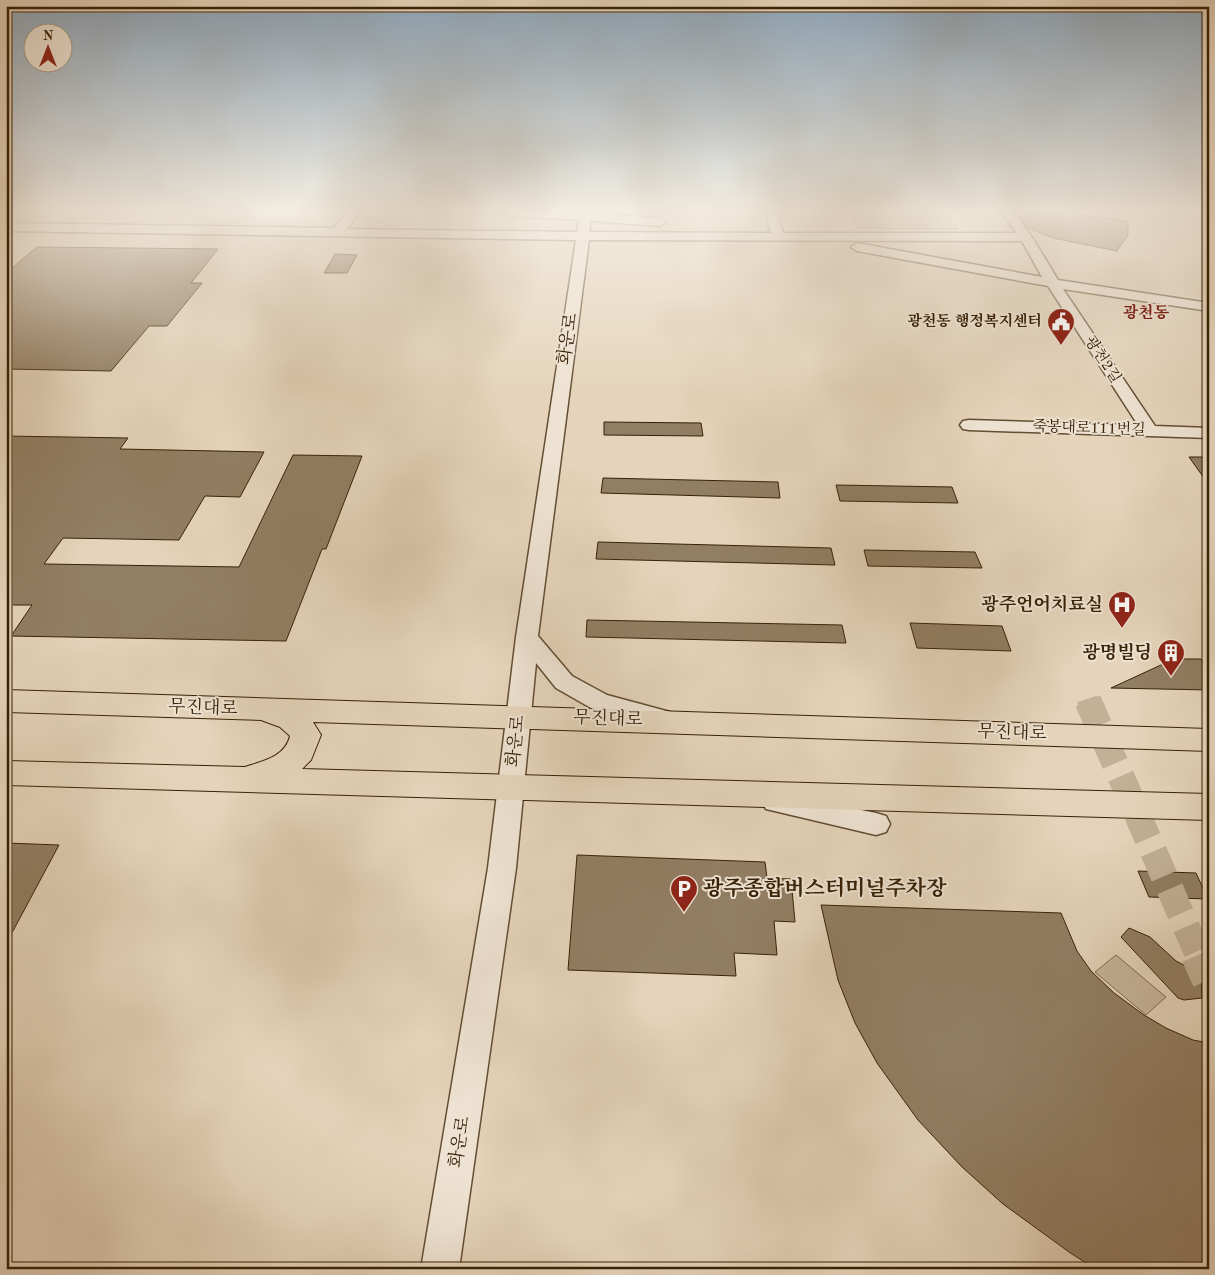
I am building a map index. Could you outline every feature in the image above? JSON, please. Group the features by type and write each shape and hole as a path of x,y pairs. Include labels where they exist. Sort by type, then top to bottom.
{"main road":[{"name":"무진대로","path":"6,701 1209,740"},
{"path":"240,780 284,767 296,758 304,746 306,735 300,726 290,719 260,710"},
{"path":"6,773 1209,807"}],"street":[{"name":"화운로","path":"440,1269 502,868 527,637 578,272"},
{"path":"991,272 1209,307"},
{"name":"광천2길","path":"1046,272 1150,431"},
{"name":"죽봉대로111번길","path":"969,425 1209,433"},
{"path":"527,637 564,682 600,702 676,722"},
{"path":"737,793 876,824"}],"shaded area":[{"path":"1116,955 1166,997 1146,1015 1095,972"}],"building":[{"path":"200,272 191,283 202,283 167,326 149,326 111,371 6,369 6,273"},
{"path":"325,272 348,272 347,273 324,273"},
{"path":"604,422 701,423 703,436 604,435"},
{"path":"6,436 128,438 120,449 264,452 240,497 205,496 179,540 63,538 44,564 239,567 293,455 362,456 326,549 322,549 286,641 11,636 32,605 6,605"},
{"path":"1189,457 1209,457 1209,485"},
{"path":"603,478 778,482 780,498 601,493"},
{"path":"836,485 952,487 958,503 840,501"},
{"path":"598,542 831,548 835,565 596,559"},
{"path":"864,550 975,552 982,568 868,566"},
{"path":"587,620 842,625 846,643 586,637"},
{"path":"910,623 1002,626 1011,651 917,648"},
{"name":"광명빌딩","path":"1174,659 1201,659 1209,673 1209,690 1111,688"},
{"path":"6,843 59,845 6,944"},
{"name":"광주종합버스터미널주차장","path":"577,855 765,862 767,878 791,879 795,922 774,921 777,955 734,953 736,976 568,970"},
{"path":"1138,871 1196,873 1208,899 1149,897"},
{"path":"821,905 1061,913 1077,951 1091,971 1114,993 1166,1028 1193,1040 1209,1043 1209,1269 1095,1269 1003,1204 962,1167 918,1120 877,1063 855,1023 838,980"},
{"path":"1129,928 1150,937 1176,961 1201,974 1202,998 1184,1000 1178,998 1121,937"}],"tunnel":[{"path":"1088,701 1199,956"},
{"path":"1198,955 1209,980"}],"place":[{"name":"광천동 행정복지센터","path":"1061,346"},
{"name":"광주언어치료실","path":"1122,629"},
{"name":"광명빌딩","path":"1171,677"},
{"name":"광주종합버스터미널주차장","path":"684,913"}],"district":[{"name":"광천동","path":"1146,314"}]}
